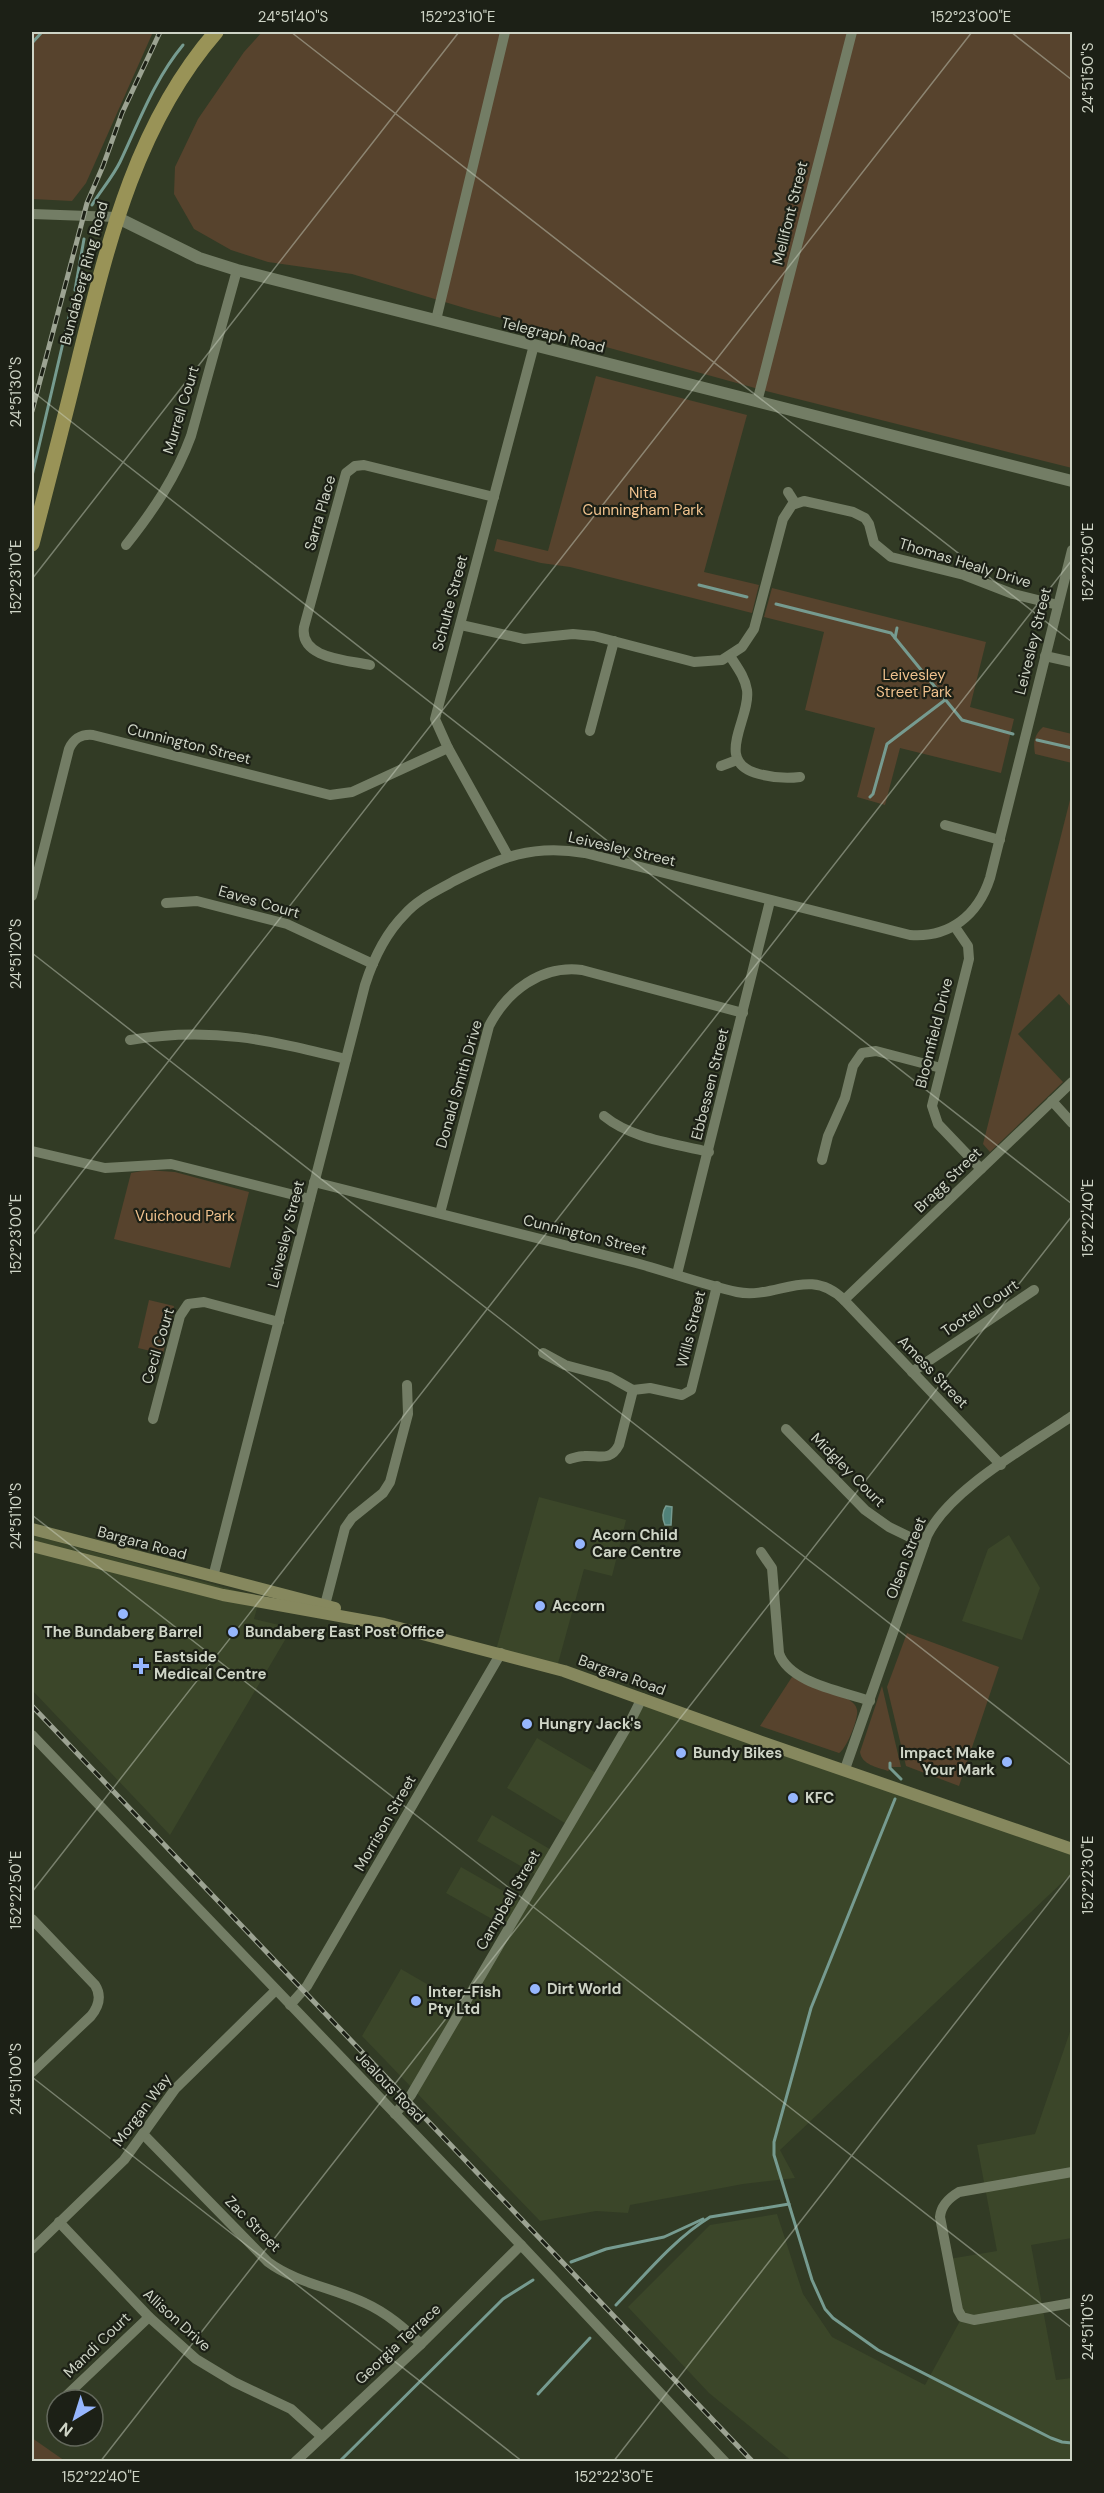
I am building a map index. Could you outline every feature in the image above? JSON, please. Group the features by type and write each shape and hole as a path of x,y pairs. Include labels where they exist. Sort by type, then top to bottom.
{"main road":[{"name":"Bundaberg Ring Road","path":"32,544 116,217 126,189 166,102 216,32"},
{"name":"Bargara Road","path":"32,1529 324,1609 564,1671 1072,1849"},
{"name":"Bargara Road","path":"32,1546 209,1591 324,1609"},
{"path":"209,1591 213,1577"}],"street":[{"path":"436,320 504,32"},
{"name":"Mellifont Street","path":"757,402 852,32"},
{"name":"Telegraph Road","path":"32,214 116,217 199,258 237,270 1072,481"},
{"name":"Murrell Court","path":"126,545 157,503 183,459 237,270"},
{"name":"Schulte Street","path":"508,856 448,748 435,719 534,345"},
{"name":"Sarra Place","path":"370,665 320,653 303,644 304,627 339,492 350,466 369,466 494,497"},
{"path":"461,625 524,639 573,634 594,636 694,662 713,662 730,657 744,644 754,629 783,519 788,509 795,503 788,492"},
{"name":"Thomas Healy Drive","path":"795,503 810,501 860,514 869,524 874,543 891,557 964,575 1013,594 1058,605"},
{"name":"Leivesley Street","path":"213,1577 365,986 373,964 390,933 412,907 432,893 508,856 541,849 585,853 770,902 910,935 932,935 955,927 970,914 982,898 1000,840 1072,550"},
{"path":"590,731 614,641"},
{"path":"1045,656 1072,662"},
{"path":"730,657 747,689 746,704 734,748 737,760 754,773 784,779 800,777"},
{"name":"Cunnington Street","path":"32,896 69,749 76,733 93,735 339,796 448,748"},
{"path":"721,766 737,760"},
{"path":"945,825 1000,840"},
{"name":"Eaves Court","path":"166,903 197,901 287,924 373,964"},
{"name":"Ebbessen Street","path":"677,1274 770,902"},
{"name":"Bloomfield Drive","path":"955,927 968,946 969,959 932,1106 935,1119 981,1169"},
{"name":"Donald Smith Drive","path":"440,1213 489,1026 506,1000 528,982 560,970 582,970 743,1013"},
{"path":"130,1040 157,1035 211,1033 271,1041 346,1059"},
{"path":"822,1160 828,1136 845,1098 859,1049 876,1051 941,1068"},
{"name":"Bragg Street","path":"844,1300 1072,1082"},
{"path":"1052,1101 1072,1123"},
{"path":"604,1116 628,1131 708,1152"},
{"path":"32,1151 105,1168 171,1164 310,1199"},
{"name":"Cunnington Street","path":"314,1182 677,1274 737,1292 754,1293 813,1284 829,1288 844,1300"},
{"name":"Wills Street","path":"633,1390 650,1388 682,1395 691,1390 717,1286"},
{"name":"Tootell Court","path":"912,1372 1034,1290"},
{"name":"Amess Street","path":"844,1300 1001,1465"},
{"name":"Cecil Court","path":"153,1419 180,1316 188,1304 204,1302 279,1322"},
{"path":"543,1353 564,1365 609,1377 633,1390 619,1445 613,1452 605,1457 583,1456 570,1459"},
{"path":"324,1609 345,1528 352,1518 383,1493 390,1482 408,1414 407,1385"},
{"name":"Olsen Street","path":"845,1769 931,1527 950,1502 1072,1416"},
{"name":"Midgley Court","path":"786,1429 865,1510 889,1527 924,1544"},
{"path":"761,1552 772,1568 779,1653 784,1664 800,1677 870,1701"},
{"name":"Morrison Street","path":"290,2004 308,1986 501,1653"},
{"name":"Campbell Street","path":"395,2114 411,2096 642,1698"},
{"name":"Jealous Road","path":"32,1735 725,2462"},
{"path":"32,1919 94,1985 99,2000 92,2016 32,2072"},
{"name":"Morgan Way","path":"32,2248 120,2164 175,2088 276,1990"},
{"name":"Zac Street","path":"143,2134 268,2262 283,2272 380,2311 421,2344"},
{"path":"1072,2172 969,2190 953,2195 944,2204 940,2217 957,2310 962,2317 974,2320 1072,2303"},
{"name":"Allison Drive","path":"59,2222 148,2317 196,2360 234,2382 291,2409 321,2436"},
{"name":"Georgia Terrace","path":"295,2462 521,2246"},
{"name":"Mandi Court","path":"74,2388 148,2317"}],"shaded area":[{"name":"Accorn","path":"539,1497 626,1520 612,1576 584,1569 557,1667 496,1650"},
{"path":"32,1535 260,1597 254,1619 292,1628 170,1835 32,1690"},
{"path":"1009,1535 1040,1588 1022,1640 962,1621 988,1549"},
{"path":"641,1697 1072,1851 1072,1868 1070,1875 780,2150 795,2178 743,2184 630,2205 628,2213 596,2211 540,2221 362,2036 401,1969 463,2005 508,1928 446,1893 461,1867 522,1902 538,1876 477,1841 492,1815 553,1851 568,1825 507,1788 537,1738 598,1774"},
{"path":"1072,2026 1072,2238 1031,2245 1056,2380 1072,2378 1072,2461 792,2461 709,2393 628,2307 710,2225 777,2214 803,2294 832,2337 925,2385 960,2321 949,2259 997,2251 977,2145 1035,2134"}],"green space":[{"path":"32,32 153,32 86,183 72,201 32,199"},
{"path":"262,32 1072,32 1072,468 766,391 468,309 352,274 268,262 231,250 194,229 174,194 175,167 198,119 244,52"},
{"name":"Nita Cunningham Park","path":"596,376 747,415 704,572 759,585 752,613 570,567 541,563 494,551 497,539 548,551"},
{"name":"Leivesley Street Park","path":"772,588 986,642 970,707 1014,719 1001,773 900,748 885,805 857,797 875,728 805,710 824,632 764,617"},
{"path":"1043,727 1072,734 1072,763 1035,754 1035,739"},
{"path":"1072,792 1072,1008 1059,994 1018,1034 1063,1082 990,1152 983,1144"},
{"name":"Vuichoud Park","path":"147,1170 175,1172 249,1192 230,1268 114,1239 131,1173"},
{"path":"149,1300 174,1306 163,1354 138,1348"},
{"path":"907,1633 999,1667 959,1786 906,1766 887,1687"},
{"path":"792,1677 848,1699 856,1706 854,1726 845,1746 839,1753 760,1726"},
{"path":"882,1686 901,1767 892,1767 888,1771 867,1763 860,1752"},
{"path":"32,2438 65,2461 32,2461"}],"water":[{"path":"666,1506 672,1507 671,1525 665,1525 663,1520"}],"waterway":[{"path":"32,43 42,32"},
{"path":"92,205 120,162 155,87 183,45"},
{"path":"75,290 84,239"},
{"path":"32,476 72,304"},
{"path":"699,585 747,597"},
{"path":"776,604 891,633 962,720 1013,734"},
{"path":"895,638 897,628"},
{"path":"870,797 873,794 887,744 945,700"},
{"path":"1037,740 1072,748"},
{"path":"890,1763 890,1768 901,1779"},
{"path":"895,1799 811,2008 774,2142 774,2155 812,2280 825,2309 833,2318 878,2350 1051,2438 1072,2443"},
{"path":"616,2305 672,2247 710,2217 789,2204"},
{"path":"571,2262 606,2249 664,2237 703,2219"},
{"path":"339,2462 503,2299 533,2280"},
{"path":"538,2394 590,2338"}],"railway":[{"path":"32,411 87,203 122,113 160,32"},
{"path":"32,1706 753,2462"}],"place":[{"name":"Acorn Child Care Centre","path":"580,1544"},
{"name":"Accorn","path":"540,1606"},
{"name":"The Bundaberg Barrel","path":"123,1614"},
{"name":"Bundaberg East Post Office","path":"233,1632"},
{"name":"Eastside Medical Centre","path":"141,1666"},
{"name":"Hungry Jack's","path":"527,1724"},
{"name":"Bundy Bikes","path":"681,1753"},
{"name":"Impact Make Your Mark","path":"1007,1762"},
{"name":"KFC","path":"793,1798"},
{"name":"Dirt World","path":"535,1989"},
{"name":"Inter-Fish Pty Ltd","path":"416,2001"}]}
